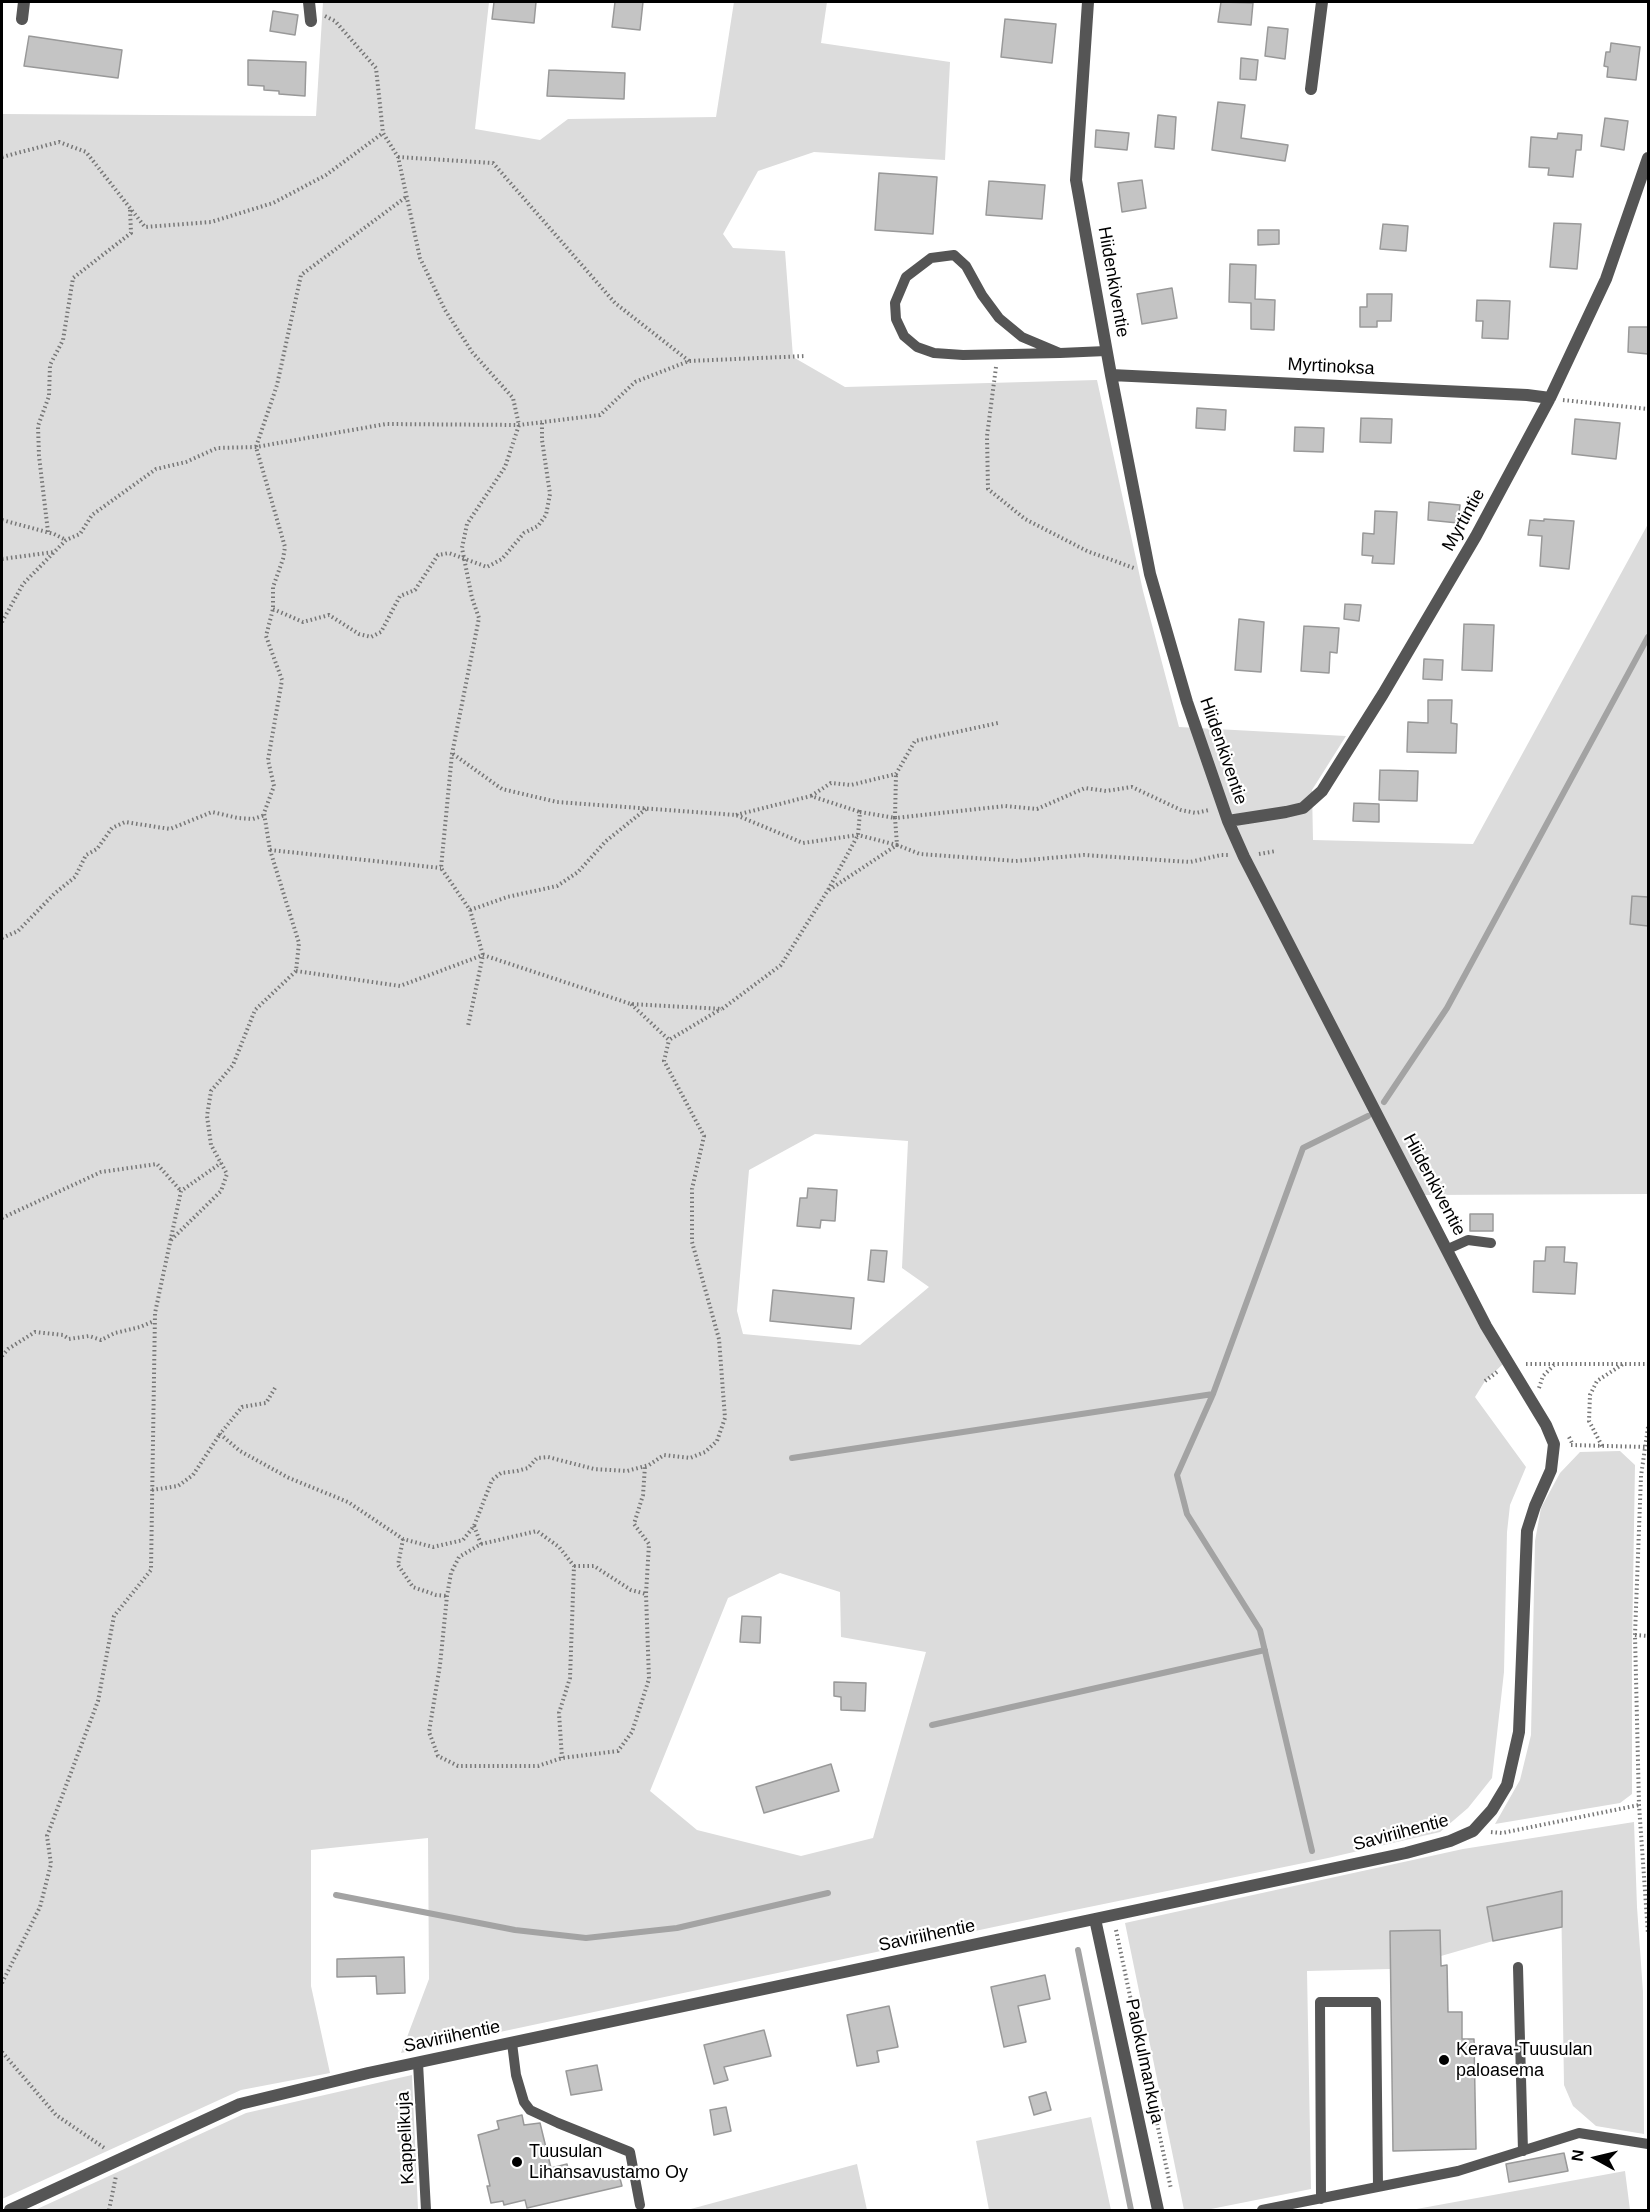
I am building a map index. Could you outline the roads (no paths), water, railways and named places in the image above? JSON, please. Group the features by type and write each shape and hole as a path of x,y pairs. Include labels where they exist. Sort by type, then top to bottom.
{"street":[{"path":"22,19 24,2"},
{"name":"Hiidenkiventie","path":"1088,2 1077,180 1106,351 1150,574 1187,702 1228,821 1244,857 1486,1326 1546,1425 1554,1444"},
{"path":"1311,89 1322,2"},
{"path":"309,5 311,21"},
{"name":"Myrtintie","path":"1228,821 1304,808 1322,791 1383,694 1476,536 1550,398 1606,279 1648,158"},
{"name":"Myrtinoksa","path":"1111,375 1527,394 1550,398"},
{"name":"Saviriihentie","path":"10,2211 240,2104 368,2073 1406,1853 1450,1841 1473,1831 1492,1810 1507,1785 1514,1759 1519,1732 1527,1531 1551,1470 1554,1444"},
{"name":"Palokulmankuja","path":"1095,1919 1158,2211"}],"lane":[{"path":"1060,353 1022,337 999,318 982,295 966,266 954,255 931,258 906,277 895,303 896,319 904,336 917,347 934,353 998,354 1060,353 1106,351"},
{"path":"1448,1249 1468,1239 1491,1243"},
{"path":"1518,1967 1523,2151"},
{"path":"1321,2199 1320,2002 1376,2002 1378,2187"},
{"path":"512,2043 516,2075 524,2102 531,2110 558,2123 630,2152 640,2205"},
{"name":"Kappelikuja","path":"418,2063 426,2211"},
{"path":"1262,2211 1458,2170 1580,2133 1648,2144"}],"waterway":[{"path":"1384,1102 1447,1008 1648,637"},
{"path":"1312,1851 1260,1630 1187,1514 1177,1475 1213,1394 1303,1148 1368,1116"},
{"path":"792,1458 1213,1394"},
{"path":"932,1725 1265,1650"},
{"path":"336,1895 515,1930 586,1938 677,1928 828,1893"},
{"path":"1078,1950 1131,2210"}],"place":[{"name":"Kerava-Tuusulan paloasema","path":"1444,2060"},
{"name":"Tuusulan Lihansavustamo Oy","path":"517,2162"}]}
